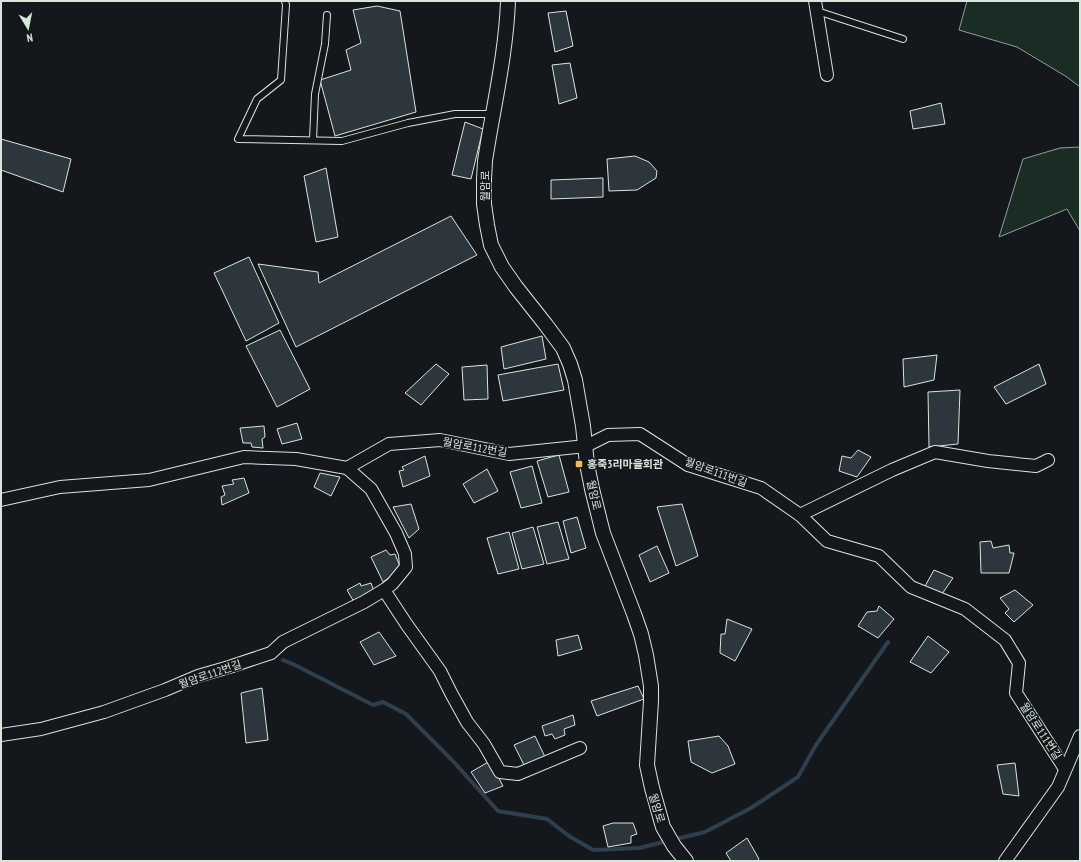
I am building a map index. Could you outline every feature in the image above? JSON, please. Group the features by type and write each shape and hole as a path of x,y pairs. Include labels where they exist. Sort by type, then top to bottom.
{"street":[{"name":"월암로","path":"508,1 504,50 485,161 484,204 491,245 502,267 563,348 570,364 575,380 583,426 587,464 603,533 641,634 646,656 651,686 647,765 652,788 663,827 686,861"},
{"path":"816,6 827,75"},
{"name":"월암로111번길","path":"586,446 608,435 640,434 688,465 760,488 800,516 827,541 879,556 911,587 965,608 1005,640 1019,663 1016,694 1065,769 1058,787 1005,861"},
{"name":"월암로112번길","path":"1,735 41,729 104,712 165,690 198,676 271,653 283,642 364,602 392,584 406,567 405,554 396,533 372,489 347,468 389,444 440,440 509,454 586,446"},
{"path":"800,516 892,470 935,452 1036,466 1048,460"},
{"path":"1,500 60,487 149,480 244,457 296,459 347,468"},
{"path":"384,590 440,671 467,722 484,744 500,772 518,774 580,748"},
{"path":"1065,769 1080,736"}],"lane":[{"path":"285,1 286,5 281,80 257,99 238,139 342,141 408,123 455,114 493,114"},
{"path":"816,6 904,39"},
{"path":"313,140 315,94 325,44 327,15"}],"green space":[{"path":"967,1 1080,1 1080,87 1067,77 1017,47 959,30"},
{"path":"1080,147 1080,231 1067,209 999,237 1023,159 1060,148"}],"building":[{"path":"377,6 400,11 416,112 335,136 320,80 351,70 346,50 361,43 353,10"},
{"path":"566,11 573,46 555,52 548,13"},
{"path":"570,63 577,98 559,104 552,65"},
{"path":"941,103 945,124 913,129 910,111"},
{"path":"465,122 483,129 471,179 452,175"},
{"path":"1,139 71,159 63,192 1,170"},
{"path":"635,156 649,162 657,171 656,178 637,190 609,191 607,159"},
{"path":"326,168 338,237 316,242 304,176"},
{"path":"603,178 603,197 551,199 551,180"},
{"path":"451,216 477,255 296,347 258,264 318,272 319,283"},
{"path":"249,257 279,323 246,341 214,273"},
{"path":"280,330 310,389 277,407 246,346"},
{"path":"542,336 546,359 504,369 501,347"},
{"path":"937,355 934,380 904,387 903,359"},
{"path":"436,364 449,374 421,405 405,393"},
{"path":"558,364 564,390 503,401 498,375"},
{"path":"1039,364 1046,384 1006,404 994,387"},
{"path":"487,365 488,399 464,400 462,367"},
{"path":"960,390 958,444 929,447 928,392"},
{"path":"297,423 302,439 282,444 277,429"},
{"path":"264,426 265,437 262,439 263,448 252,447 251,443 243,443 240,428"},
{"path":"858,450 871,457 857,477 839,471 842,456 851,458"},
{"path":"559,455 569,492 548,497 537,461"},
{"path":"425,456 430,476 403,487 399,471 404,470 402,467"},
{"path":"532,466 542,503 521,508 510,472"},
{"path":"487,469 498,491 474,503 463,484"},
{"path":"320,473 340,477 331,496 314,487"},
{"path":"244,478 249,493 222,505 221,497 225,495 222,486 234,484 232,480"},
{"path":"411,504 419,529 409,538 393,507"},
{"path":"682,504 698,556 676,566 657,507"},
{"path":"577,517 586,548 571,553 563,521"},
{"path":"558,522 569,559 547,564 537,527"},
{"path":"533,527 544,564 522,569 512,533"},
{"path":"509,532 519,569 498,574 487,538"},
{"path":"991,541 993,548 1009,545 1010,553 1014,553 1009,573 981,573 980,542"},
{"path":"657,546 669,573 650,582 639,555"},
{"path":"386,550 390,555 395,554 401,569 383,582 371,557"},
{"path":"934,570 953,578 942,594 924,588"},
{"path":"360,583 361,586 371,583 374,591 354,602 347,590"},
{"path":"1015,590 1033,605 1014,622 1005,613 1009,609 1000,598"},
{"path":"879,606 894,619 878,638 858,626 867,612 877,611"},
{"path":"727,619 752,629 735,661 720,653 721,634 725,634"},
{"path":"379,632 396,656 374,665 360,642"},
{"path":"578,635 582,649 558,656 556,640"},
{"path":"928,636 949,652 931,673 910,662"},
{"path":"638,686 644,699 597,716 591,701"},
{"path":"262,688 268,740 246,743 241,693"},
{"path":"573,715 575,725 564,729 565,735 555,739 552,734 545,736 542,726"},
{"path":"535,736 545,757 525,767 514,745"},
{"path":"719,736 728,746 735,764 712,773 691,762 688,741"},
{"path":"490,761 503,786 485,793 471,772"},
{"path":"1015,763 1019,796 1003,794 997,765"},
{"path":"613,823 633,823 637,834 631,836 631,843 608,847 603,826"},
{"path":"747,838 759,859 757,861 731,861 726,853"}],"waterway":[{"path":"283,660 373,705 383,702 406,714 451,759 498,811 547,819 569,836 593,850 639,848 705,832 751,808 798,777 816,745 888,642"}],"place":[{"name":"홍죽3리마을회관","path":"579,464"}]}
